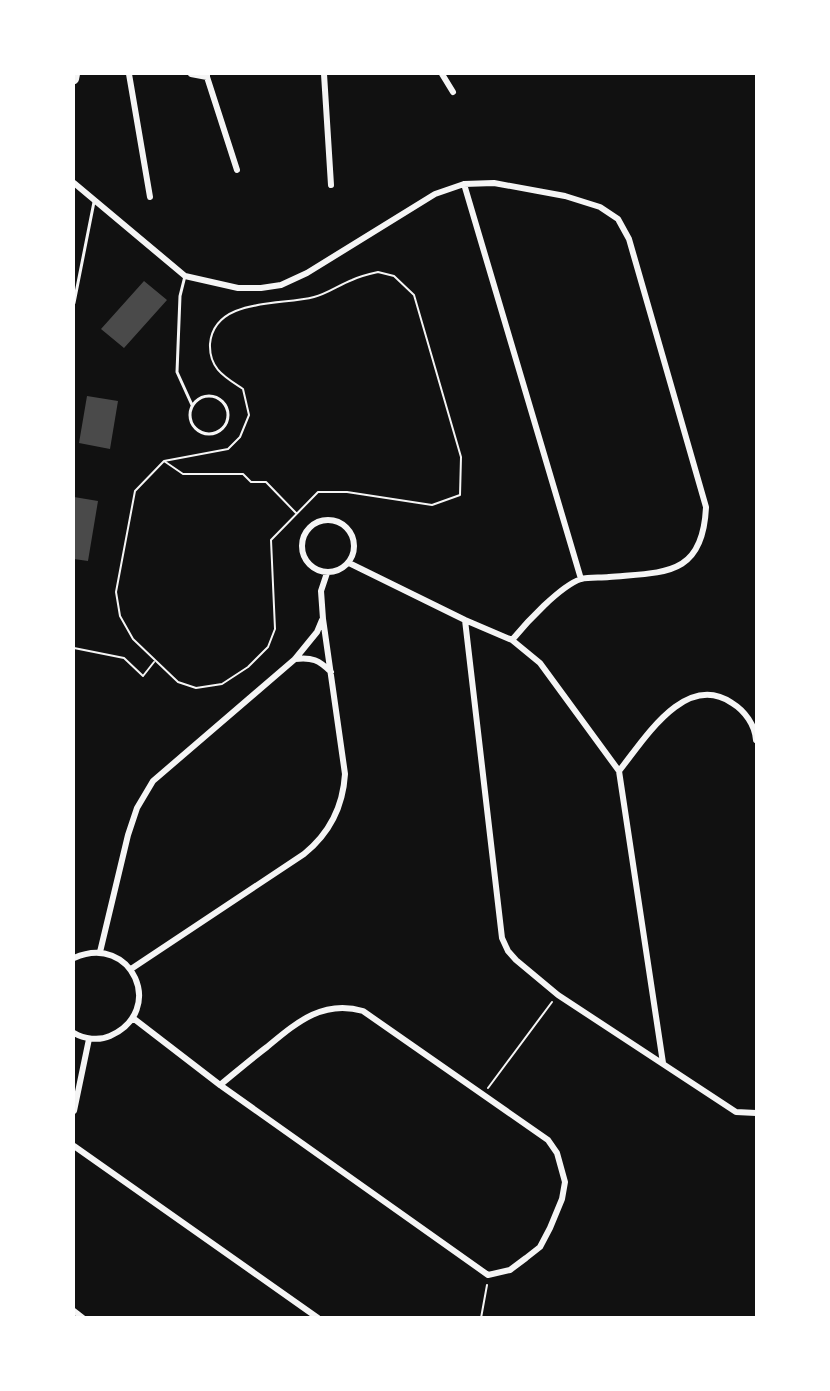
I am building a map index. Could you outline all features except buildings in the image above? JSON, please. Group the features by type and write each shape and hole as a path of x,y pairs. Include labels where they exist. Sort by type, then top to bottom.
{"main road":[{"path":"74,79 75,74"}],"street":[{"path":"129,74 150,197"},
{"path":"191,74 207,75 237,170"},
{"path":"324,74 331,185"},
{"path":"442,74 453,92"},
{"path":"74,183 186,276 238,288 281,285 307,273 435,195 464,184 494,183 565,196 600,207 618,219 629,239 706,507 705,524 694,552 683,564 666,572 581,579 563,591 527,622 512,640"},
{"path":"464,184 581,579"},
{"path":"323,521 334,521 344,525 351,533 355,543 354,554 349,563 339,570 327,573 316,570 308,563 303,554 302,543 306,533 313,525 323,521"},
{"path":"349,563 465,620 512,640 540,663 619,771 663,1063"},
{"path":"131,969 304,854 324,834 339,807 344,792 345,774 322,619 321,591 327,573"},
{"path":"100,952 128,835 137,808 153,781 295,659 317,632 322,619"},
{"path":"465,620 502,938 508,951 558,994 736,1112 756,1113"},
{"path":"295,659 309,657 319,661 331,673"},
{"path":"619,771 662,718 683,701 695,696 724,697 741,708 755,730 756,740"},
{"path":"74,958 85,953 100,952 112,955 131,969 140,993 134,1018 122,1030 106,1038 89,1039 74,1033"},
{"path":"134,1018 220,1085 488,1275 510,1270 540,1247 562,1198 565,1182 557,1153 548,1140 363,1011 349,1007 315,1013 294,1025 220,1085"},
{"path":"74,1111 89,1039"},
{"path":"74,1146 318,1317"},
{"path":"74,1311 83,1317"}],"lane":[{"path":"74,303 94,200"},
{"path":"186,276 180,296 177,372 192,405 191,422 200,432 213,433 224,426 228,414 219,399 207,396 196,400 192,405"}],"path":[{"path":"378,272 394,276 414,295 461,457 460,495 432,505 347,492 318,492 296,514 270,540 275,629 268,647 248,667 222,684 196,688 178,682 133,639 120,616 116,592 135,491 164,461 228,449 240,437 249,415 243,389 217,371 210,351 211,331 225,316 243,307 316,297 354,279 378,272"},
{"path":"164,461 183,474 243,474 251,482 266,482 296,514"},
{"path":"74,648 124,658 143,676 155,661"},
{"path":"482,1095 558,994"},
{"path":"480,1317 488,1275"}]}
